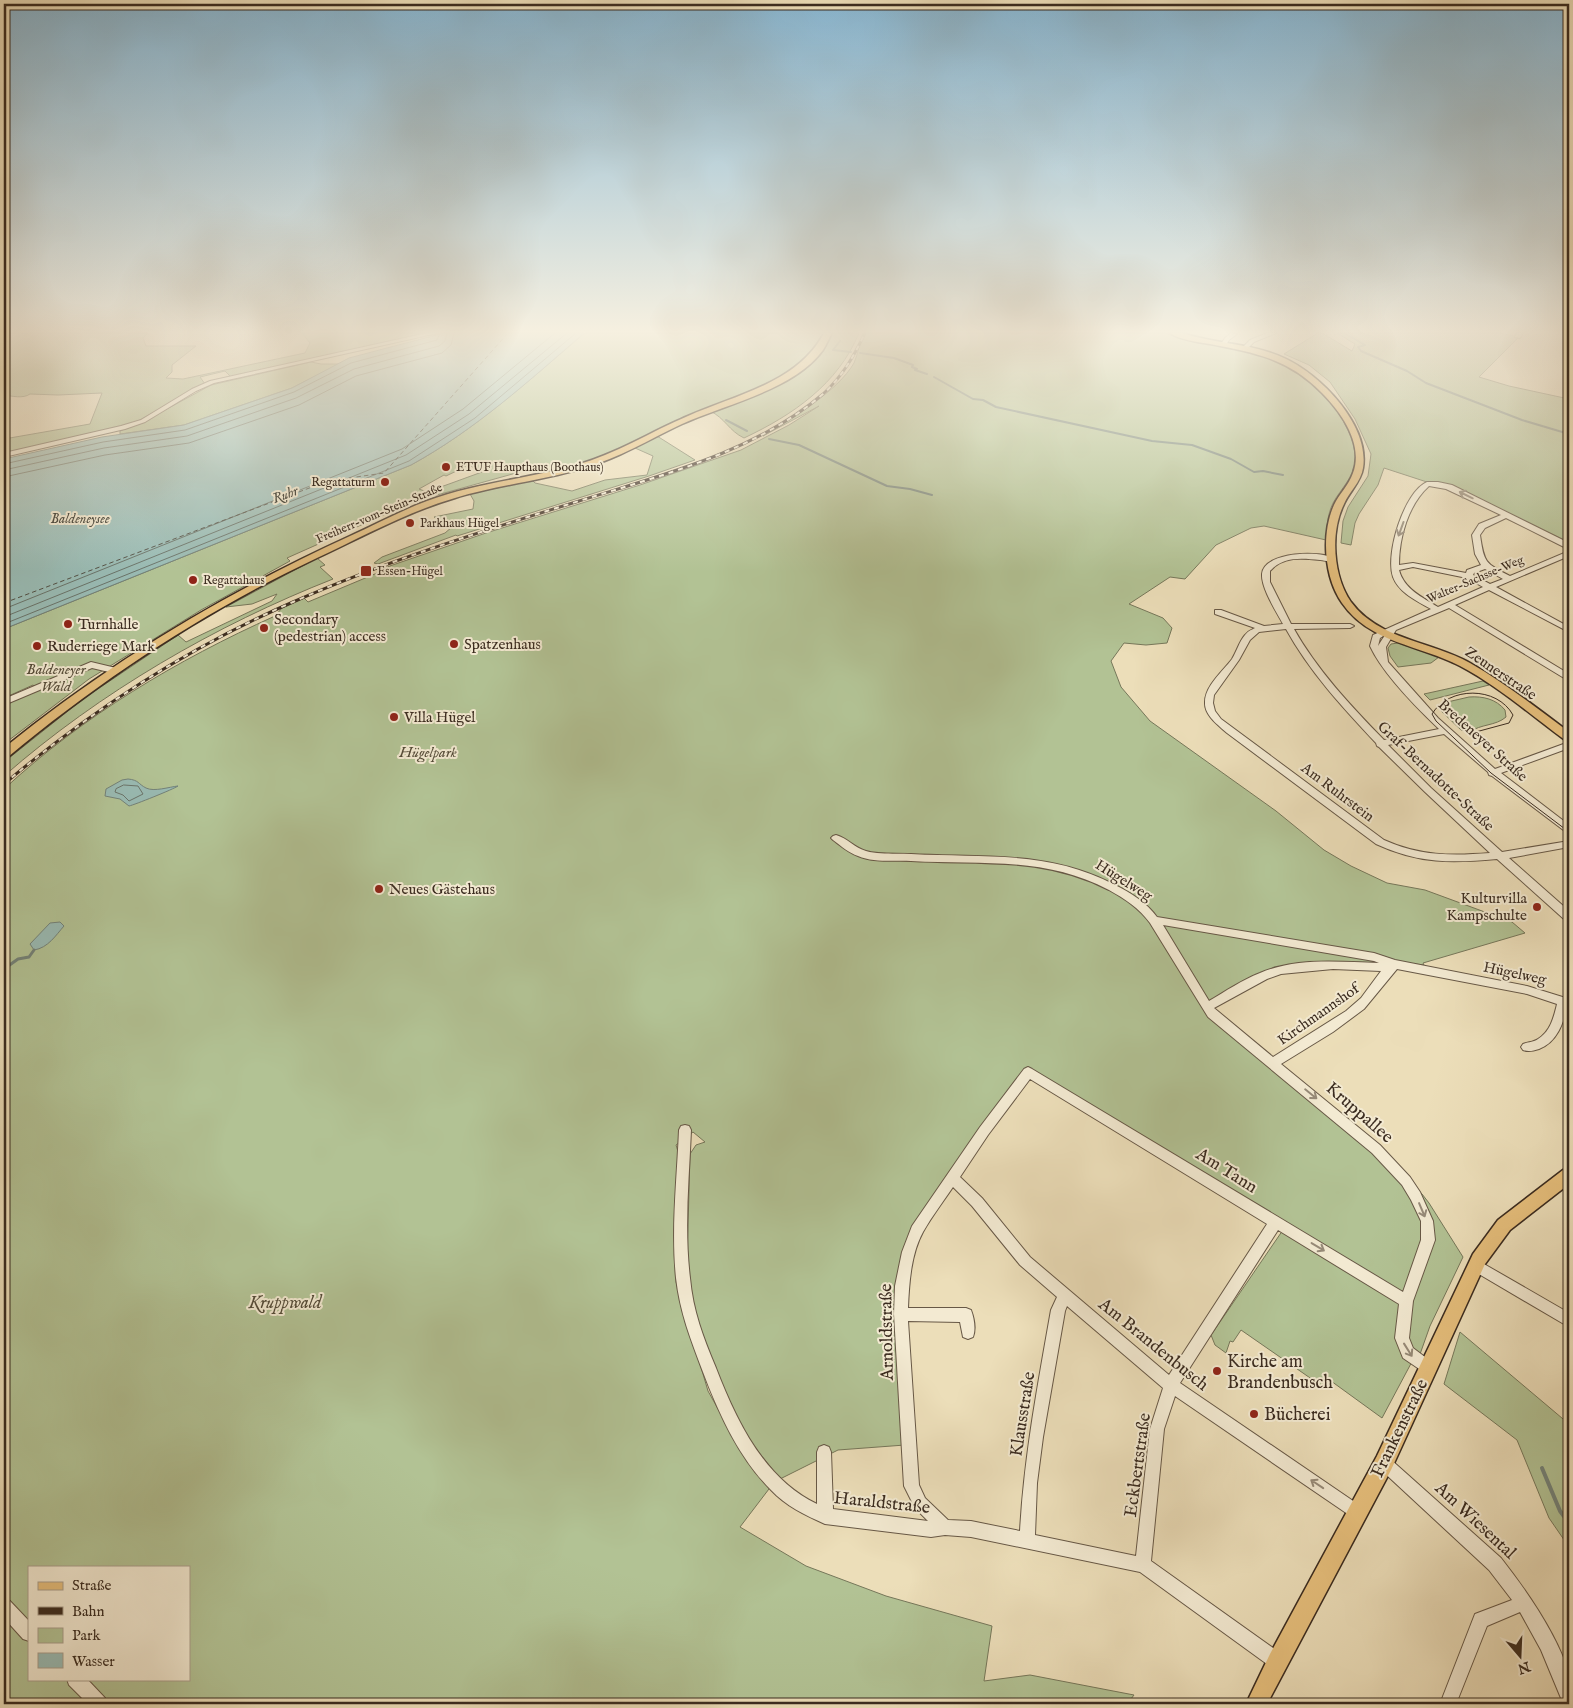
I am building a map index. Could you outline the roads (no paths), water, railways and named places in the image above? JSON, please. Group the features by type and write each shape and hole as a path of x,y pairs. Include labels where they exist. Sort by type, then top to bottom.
{"main road":[{"name":"Freiherr-vom-Stein-Straße","path":"4,754 55,712 141,650 225,601 320,552 424,505 457,494 590,464 618,453 701,413"},
{"path":"1342,413 1358,442 1360,451 1359,469 1335,514 1331,541 1332,559 1338,586 1344,601 1362,619 1388,633"},
{"path":"1346,413 1354,423 1365,447 1367,461 1362,481 1341,515 1338,545 1341,573 1349,595 1354,602 1388,633"},
{"name":"Zeunerstraße","path":"1388,633 1465,659 1569,731"},
{"name":"Zeunerstraße","path":"1388,633 1464,664 1569,738"},
{"name":"Frankenstraße","path":"1256,1704 1277,1661 1384,1463 1490,1242 1504,1225 1569,1175"}],"street":[{"path":"4,455 123,428 156,413"},
{"path":"1436,609 1405,588 1396,576 1395,568 1394,549 1402,526 1412,504 1424,486 1433,484 1444,485 1569,546"},
{"path":"1507,515 1482,526 1476,535 1479,554 1485,566 1508,578"},
{"name":"Walter-Sachsse-Weg","path":"1388,633 1436,609 1569,553"},
{"path":"1395,555 1413,566"},
{"name":"Graf-Bernadotte-Straße","path":"1332,559 1305,556 1291,557 1279,560 1268,567 1266,571 1266,582 1302,648 1380,744 1413,777 1569,917"},
{"path":"1395,568 1413,566 1470,576 1569,630"},
{"path":"1470,576 1470,572 1485,566"},
{"path":"1448,604 1569,678"},
{"name":"Am Ruhrstein","path":"1218,612 1265,629"},
{"name":"Am Ruhrstein","path":"1350,626 1290,627 1265,629 1252,633 1247,636 1236,659 1213,686 1209,706 1224,727 1387,846 1407,853 1440,858 1462,858 1569,844"},
{"name":"Bredeneyer Straße","path":"1388,633 1382,647 1382,658 1419,703 1492,772 1569,830"},
{"path":"4,702 81,669 108,673"},
{"path":"1380,744 1447,730"},
{"path":"1492,772 1569,745"},
{"name":"Hügelweg","path":"836,838 863,854 1033,861 1074,869 1116,889 1146,910 1154,920 1374,957 1395,964 1517,987 1566,1001"},
{"name":"Kruppallee","path":"1154,920 1207,1007 1234,1034 1273,1063 1376,1150 1402,1177 1416,1196 1427,1221 1428,1240 1406,1301 1402,1338 1403,1345 1412,1358 1428,1368"},
{"name":"Hügelweg","path":"1207,1007 1263,976 1281,970 1333,965 1378,967 1395,964"},
{"name":"Kirchmannshof","path":"1273,1063 1360,1006 1371,996 1388,970 1395,964"},
{"path":"1527,1047 1537,1046 1554,1032 1566,1001"},
{"name":"Am Tann","path":"1028,1072 1406,1301"},
{"name":"Arnoldstraße","path":"945,1527 920,1503 912,1486 901,1314 902,1286 912,1241 922,1220 1028,1072"},
{"name":"Haraldstraße","path":"685,1130 681,1231 682,1269 692,1326 725,1410 757,1463 776,1485 796,1502 825,1516 898,1526 931,1529 945,1527 971,1530 1143,1564 1277,1661"},
{"name":"Am Brandenbusch","path":"952,1177 977,1202 1025,1260 1171,1385 1357,1512"},
{"name":"Eckbertstraße","path":"1143,1564 1158,1429 1171,1385 1276,1222"},
{"path":"1477,1266 1569,1320"},
{"name":"Klausstraße","path":"1027,1541 1030,1483 1036,1437 1058,1310 1065,1296"},
{"path":"901,1314 966,1315 968,1332"},
{"path":"824,1452 825,1516"},
{"name":"Am Wiesental","path":"1384,1463 1495,1564 1524,1603 1544,1637 1569,1697"},
{"path":"1448,1704 1481,1620 1524,1603"},
{"path":"4,1607 28,1632"},
{"path":"76,1680 99,1704"}],"water":[{"name":"Baldeneysee","path":"220,413 489,413 435,451 411,465 4,629 4,459 102,437 184,425"},
{"path":"122,780 136,781 149,789 178,786 129,806 120,799 105,796 106,789"},
{"path":"60,922 64,926 55,937 48,944 34,950 30,944 50,923"}],"waterway":[{"path":"1022,413 1152,441 1192,445 1231,459 1254,472 1263,471 1283,475"},
{"path":"1503,413 1569,434"},
{"path":"726,420 747,431"},
{"path":"769,439 799,445 887,486 910,489 932,495"},
{"path":"4,969 18,959 29,957 34,950"},
{"path":"1542,1468 1560,1511 1569,1523"}],"tram line":[{"path":"1472,733 1509,723 1513,715 1506,705 1496,699 1473,693 1461,694 1450,698 1432,714 1436,721 1491,773 1569,832"}],"railway":[{"path":"4,784 71,731 142,682 178,660 254,620 328,587 435,547 707,460 768,432 798,413"}],"place":[{"name":"ETUF Haupthaus (Boothaus)","path":"446,467"},
{"name":"Regattaturm","path":"385,482"},
{"name":"Parkhaus Hügel","path":"410,523"},
{"name":"Essen-Hügel","path":"366,571"},
{"name":"Regattahaus","path":"193,580"},
{"name":"Turnhalle","path":"68,624"},
{"name":"Secondary (pedestrian) access","path":"264,628"},
{"name":"Spatzenhaus","path":"454,644"},
{"name":"Ruderriege Mark","path":"37,646"},
{"name":"Villa Hügel","path":"394,717"},
{"name":"Neues Gästehaus","path":"379,889"},
{"name":"Kulturvilla Kampschulte","path":"1537,907"},
{"name":"Kirche am Brandenbusch","path":"1217,1371"},
{"name":"Bücherei","path":"1254,1414"}],"water label":[{"name":"Ruhr","path":"285,494"}],"park label":[{"name":"Baldeneyer Wald","path":"56,678"},
{"name":"Hügelpark","path":"428,752"},
{"name":"Kruppwald","path":"285,1302"}]}
